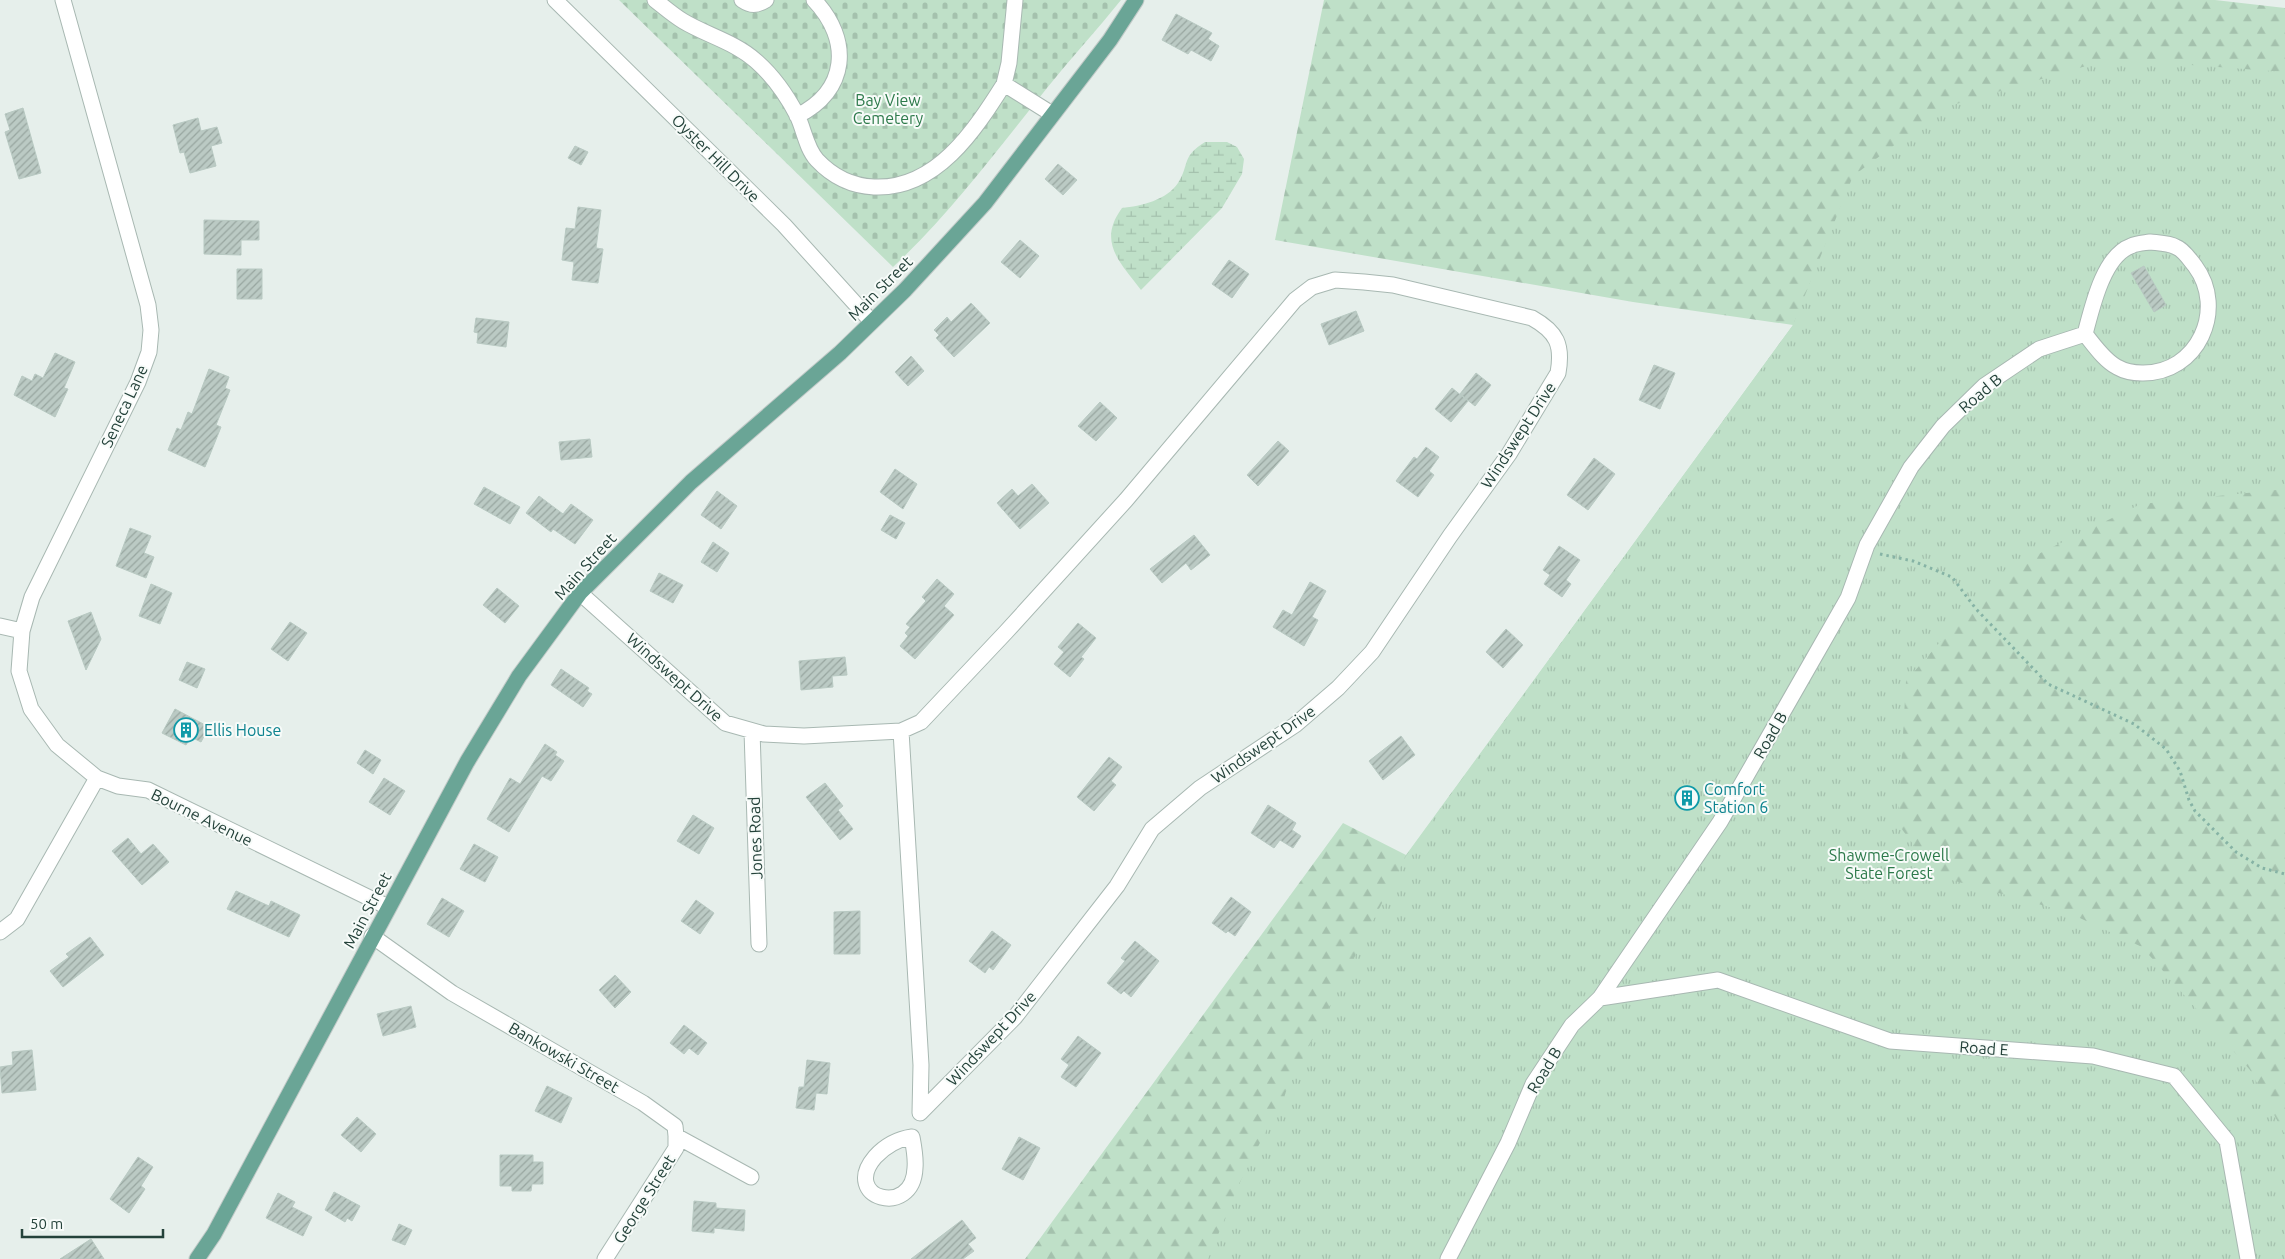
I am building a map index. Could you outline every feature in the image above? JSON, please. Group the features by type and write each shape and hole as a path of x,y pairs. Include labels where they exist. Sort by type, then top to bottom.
{"main road":[{"name":"Main Street","path":"197,1259 214,1234 372,936 467,762 518,676 580,593 691,482 840,352 905,290 985,203 1110,40 1136,0"}],"street":[{"name":"Seneca Lane","path":"63,0 148,305 150,338 149,352 138,382 32,597 22,631 19,671 31,709 57,745 97,778"},
{"name":"Oyster Hill Drive","path":"556,0 784,226 871,321"},
{"path":"656,0 683,21 731,44 756,60 777,83 797,116 816,159 837,176 858,186 879,187 905,183 930,171 949,157 971,133 1004,84 1009,63 1015,0"},
{"path":"742,0 749,5 756,5 766,0"},
{"path":"797,116 815,107 828,91 838,71 840,52 835,31 823,9 814,0"},
{"path":"1004,84 1052,114"},
{"path":"2150,242 2177,247 2202,276 2209,295 2208,312 2202,336 2188,357 2171,368 2154,373 2133,373 2116,367 2085,334 2095,295 2112,262 2130,246 2150,242"},
{"name":"Windswept Drive","path":"580,593 725,723 752,731 804,736 902,731 921,722 1006,632 1126,500 1295,300 1312,287 1335,280 1393,285 1525,316 1547,327 1555,336 1561,359 1558,373 1509,454 1450,536 1372,652 1338,688 1294,725 1200,788 1152,829 1117,886 1015,1017 920,1113"},
{"name":"Road B","path":"1448,1259 1504,1151 1534,1084 1572,1025 1600,998 1720,822 1848,598 1865,552 1911,466 1943,426 1984,386 2039,349 2085,334"},
{"path":"0,626 22,631"},
{"name":"Jones Road","path":"752,731 759,944"},
{"name":"Windswept Drive","path":"902,731 921,1065 920,1113 912,1138"},
{"path":"0,932 17,919 97,778"},
{"name":"Bourne Avenue","path":"97,778 118,786 148,790 388,907"},
{"name":"Bankowski Street","path":"372,936 452,993 643,1103 675,1126 676,1136 751,1177"},
{"name":"Road E","path":"1600,998 1718,980 1890,1041 2093,1056 2174,1076 2227,1141 2248,1259"},
{"name":"George Street","path":"605,1259 676,1148 676,1136"}],"path":[{"path":"1865,552 1913,561 1952,577 1976,609 2048,684 2134,724 2166,749 2180,771 2189,800 2196,811 2236,852 2262,868 2285,874"}],"green space":[{"name":"Bay View Cemetery","path":"619,0 1121,0 954,203 893,267"},
{"name":"Shawme-Crowell State Forest","path":"1324,0 2215,0 2285,8 2285,1259 1025,1259 1343,823 1406,855 1793,325 1633,302 1275,240"},
{"name":"Shawme-Crowell State Forest","path":"2110,59 2285,72 2285,489 2141,504 2001,572 1906,681 1898,824 1937,876 2067,912 2142,947 2250,1070 2285,1135 2285,1259 1208,1259 1240,1182 1406,856 1793,325 1853,176 1946,107"},
{"path":"1205,142 1227,142 1237,147 1244,159 1242,174 1222,208 1141,290 1119,261 1114,251 1111,242 1111,231 1115,220 1122,208 1153,201 1173,189 1182,176 1192,152"}],"building":[{"path":"1176,14 1212,33 1208,39 1219,46 1211,61 1191,50 1188,54 1162,40"},
{"path":"23,108 41,173 19,179 5,132 10,130 5,114"},
{"path":"198,118 201,131 217,127 222,143 211,146 216,166 190,173 184,152 180,153 173,125"},
{"path":"575,146 588,152 581,165 568,158"},
{"path":"1058,164 1077,180 1063,195 1045,179"},
{"path":"578,207 601,210 596,248 603,249 598,283 572,280 574,262 562,260 566,228 575,229"},
{"path":"204,220 259,221 259,240 241,240 241,255 204,254"},
{"path":"1020,240 1039,256 1020,278 1001,262"},
{"path":"1229,260 1249,274 1232,298 1212,284"},
{"path":"2144,266 2166,305 2154,312 2131,273"},
{"path":"237,269 262,269 262,299 237,299"},
{"path":"971,303 990,323 954,357 936,338 939,335 934,330 947,317 951,322"},
{"path":"1356,311 1364,331 1329,345 1321,324"},
{"path":"476,318 509,322 506,347 477,343 478,333 474,332"},
{"path":"55,353 75,362 64,388 68,389 55,417 14,395 22,376 32,381 35,374 43,378"},
{"path":"911,356 924,371 908,386 895,372"},
{"path":"1654,365 1675,373 1660,409 1639,400"},
{"path":"209,369 229,377 225,388 230,390 216,425 221,427 205,467 168,450 177,428 181,430 188,412 192,414"},
{"path":"1476,373 1491,385 1475,406 1460,394"},
{"path":"1452,388 1468,401 1451,422 1435,409"},
{"path":"1100,402 1117,418 1096,441 1078,426"},
{"path":"590,439 592,457 561,460 559,442"},
{"path":"1278,441 1289,451 1258,486 1247,475"},
{"path":"1426,447 1439,457 1429,471 1434,475 1418,497 1396,481 1414,457 1417,459"},
{"path":"1594,458 1615,474 1588,510 1567,495"},
{"path":"895,469 917,484 903,509 880,492"},
{"path":"1032,484 1049,503 1020,529 997,503 1012,489 1018,496"},
{"path":"484,487 520,507 510,524 474,504"},
{"path":"717,491 737,506 721,529 701,515"},
{"path":"539,496 563,514 571,504 593,520 575,544 553,529 551,532 526,513"},
{"path":"890,515 905,523 896,539 881,530"},
{"path":"130,528 151,536 144,553 154,557 146,578 116,566"},
{"path":"1194,535 1210,555 1191,570 1186,563 1162,583 1150,569"},
{"path":"713,542 729,553 717,572 701,562"},
{"path":"1559,546 1580,560 1566,580 1571,584 1562,597 1544,584 1550,575 1543,570"},
{"path":"659,573 683,585 673,603 650,591"},
{"path":"937,579 954,594 944,606 954,615 915,659 900,646 908,636 905,633 910,627 906,624 926,601 922,597"},
{"path":"1310,582 1326,591 1312,617 1318,620 1304,646 1273,627 1283,610 1292,615"},
{"path":"151,584 172,593 160,624 139,616"},
{"path":"497,588 519,606 505,623 483,605"},
{"path":"91,612 101,639 86,670 68,621"},
{"path":"290,622 307,633 288,661 271,649"},
{"path":"1078,623 1096,638 1081,657 1084,659 1070,677 1054,664 1064,652 1058,647"},
{"path":"1506,629 1523,645 1503,668 1486,652"},
{"path":"845,657 847,675 832,676 833,687 801,690 799,661"},
{"path":"187,662 205,669 197,688 179,680"},
{"path":"561,669 589,688 587,691 592,694 583,707 551,685"},
{"name":"Ellis House","path":"175,709 209,727 201,742 191,737 186,745 162,733"},
{"path":"1401,736 1415,755 1383,780 1369,761"},
{"path":"545,744 557,752 555,755 564,761 551,781 542,776 509,832 487,819 510,778 520,784"},
{"path":"365,750 381,760 373,774 357,763"},
{"path":"1109,757 1122,767 1111,781 1116,785 1094,811 1077,797"},
{"path":"384,778 405,791 390,815 369,802"},
{"path":"825,783 843,806 838,810 853,829 840,840 806,797"},
{"path":"1268,805 1296,823 1292,830 1301,836 1293,848 1280,840 1274,848 1251,833"},
{"path":"693,815 714,828 699,854 677,841"},
{"path":"128,838 141,854 153,844 169,862 142,885 112,851"},
{"path":"474,844 498,857 485,882 460,869"},
{"path":"236,891 269,906 271,901 300,915 289,937 227,909"},
{"path":"1231,897 1251,912 1235,936 1228,931 1226,933 1212,923"},
{"path":"442,898 464,911 449,937 427,924"},
{"path":"696,900 714,913 700,934 681,921"},
{"path":"860,911 860,954 834,954 834,912"},
{"path":"992,931 1011,945 993,970 989,967 985,973 969,961"},
{"path":"90,937 104,955 63,987 50,971 69,957 66,954"},
{"path":"1135,941 1159,961 1131,997 1124,991 1121,994 1107,983 1125,961 1121,958"},
{"path":"615,975 631,992 615,1008 599,990"},
{"path":"411,1006 416,1027 383,1036 377,1014"},
{"path":"684,1025 707,1043 698,1055 689,1048 684,1054 670,1043"},
{"path":"1078,1036 1101,1053 1076,1087 1061,1077 1069,1065 1061,1059"},
{"path":"32,1050 36,1090 2,1093 0,1067 13,1065 12,1052"},
{"path":"807,1060 830,1063 827,1094 816,1093 814,1110 796,1108 799,1087 804,1087"},
{"path":"547,1086 572,1098 561,1123 535,1111"},
{"path":"357,1117 376,1134 361,1152 341,1135"},
{"path":"1019,1137 1040,1148 1023,1180 1002,1169"},
{"path":"500,1155 533,1155 533,1162 543,1162 543,1184 532,1184 531,1191 512,1191 512,1186 500,1186"},
{"path":"138,1157 153,1167 141,1186 145,1189 129,1213 110,1199"},
{"path":"334,1192 360,1206 352,1221 347,1218 345,1222 325,1210"},
{"path":"278,1193 295,1202 292,1207 312,1217 303,1236 266,1218"},
{"path":"694,1201 716,1203 716,1208 745,1210 744,1231 714,1228 714,1233 692,1231"},
{"path":"962,1220 976,1238 968,1244 974,1251 963,1259 911,1259"},
{"path":"399,1224 412,1230 405,1245 392,1240"},
{"path":"91,1239 104,1259 60,1259"}],"place":[{"name":"Ellis House","path":"186,730"},
{"name":"Comfort Station 6","path":"1687,798"}]}
